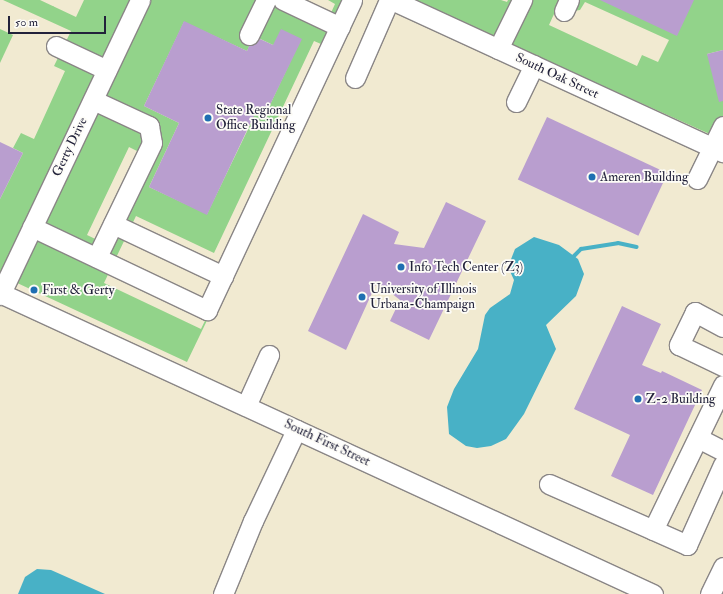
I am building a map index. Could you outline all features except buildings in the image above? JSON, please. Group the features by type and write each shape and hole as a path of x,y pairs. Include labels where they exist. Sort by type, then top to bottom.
{"street":[{"name":"Gerty Drive","path":"0,294 140,0"},
{"path":"250,35 266,0"},
{"path":"283,0 340,26"},
{"path":"32,227 207,310 352,0"},
{"path":"355,78 391,0"},
{"name":"South Oak Street","path":"391,0 717,149"},
{"path":"498,49 522,0"},
{"path":"56,46 107,70"},
{"path":"516,102 534,65"},
{"path":"93,100 149,126 152,144 97,257"},
{"path":"697,179 717,149 723,126"},
{"path":"113,224 223,276"},
{"name":"South First Street","path":"0,294 653,594"},
{"path":"723,326 695,312 679,345 723,366"},
{"path":"246,406 269,355"},
{"path":"654,530 723,385"},
{"path":"223,594 253,521 296,430"},
{"path":"698,438 723,451"},
{"path":"549,484 687,545 723,465"},
{"path":"710,594 723,567"}],"green space":[{"path":"3,0 40,0 76,17 84,0 284,0 325,26 335,4 328,0 363,0 355,13 187,362 0,275 0,199 23,153 13,148 21,133 34,139 65,71 54,66 71,31","holes":["184,22 247,51 254,36 273,45 301,39 267,111 248,103 242,116 252,121 207,214 149,187 179,123 144,106","314,41 335,50 201,329 104,283 136,216 214,253","129,147 151,158 110,246 87,235"]},
{"path":"412,0 501,0 507,2 508,0 723,0 723,50 707,54 723,81 723,140","holes":["585,2 669,40 658,62 642,55 637,66 549,25 554,14 580,10"]},
{"path":"0,29 13,35 0,63"}],"water":[{"path":"534,237 559,245 578,259 584,274 576,296 546,325 556,349 524,414 506,439 491,446 477,448 466,446 449,434 447,407 454,389 478,349 485,315 490,308 510,294 514,280 508,267 515,249"},
{"path":"37,569 51,570 105,594 18,594 25,577"}],"waterway":[{"path":"574,256 581,249 618,243 637,247"}],"place":[{"name":"State Regional Office Building","path":"208,118"},
{"name":"Ameren Building","path":"592,177"},
{"name":"Info Tech Center (Z3)","path":"401,267"},
{"name":"First & Gerty","path":"34,290"},
{"name":"University of Illinois Urbana-Champaign","path":"362,297"},
{"name":"Z-2 Building","path":"638,399"}]}
